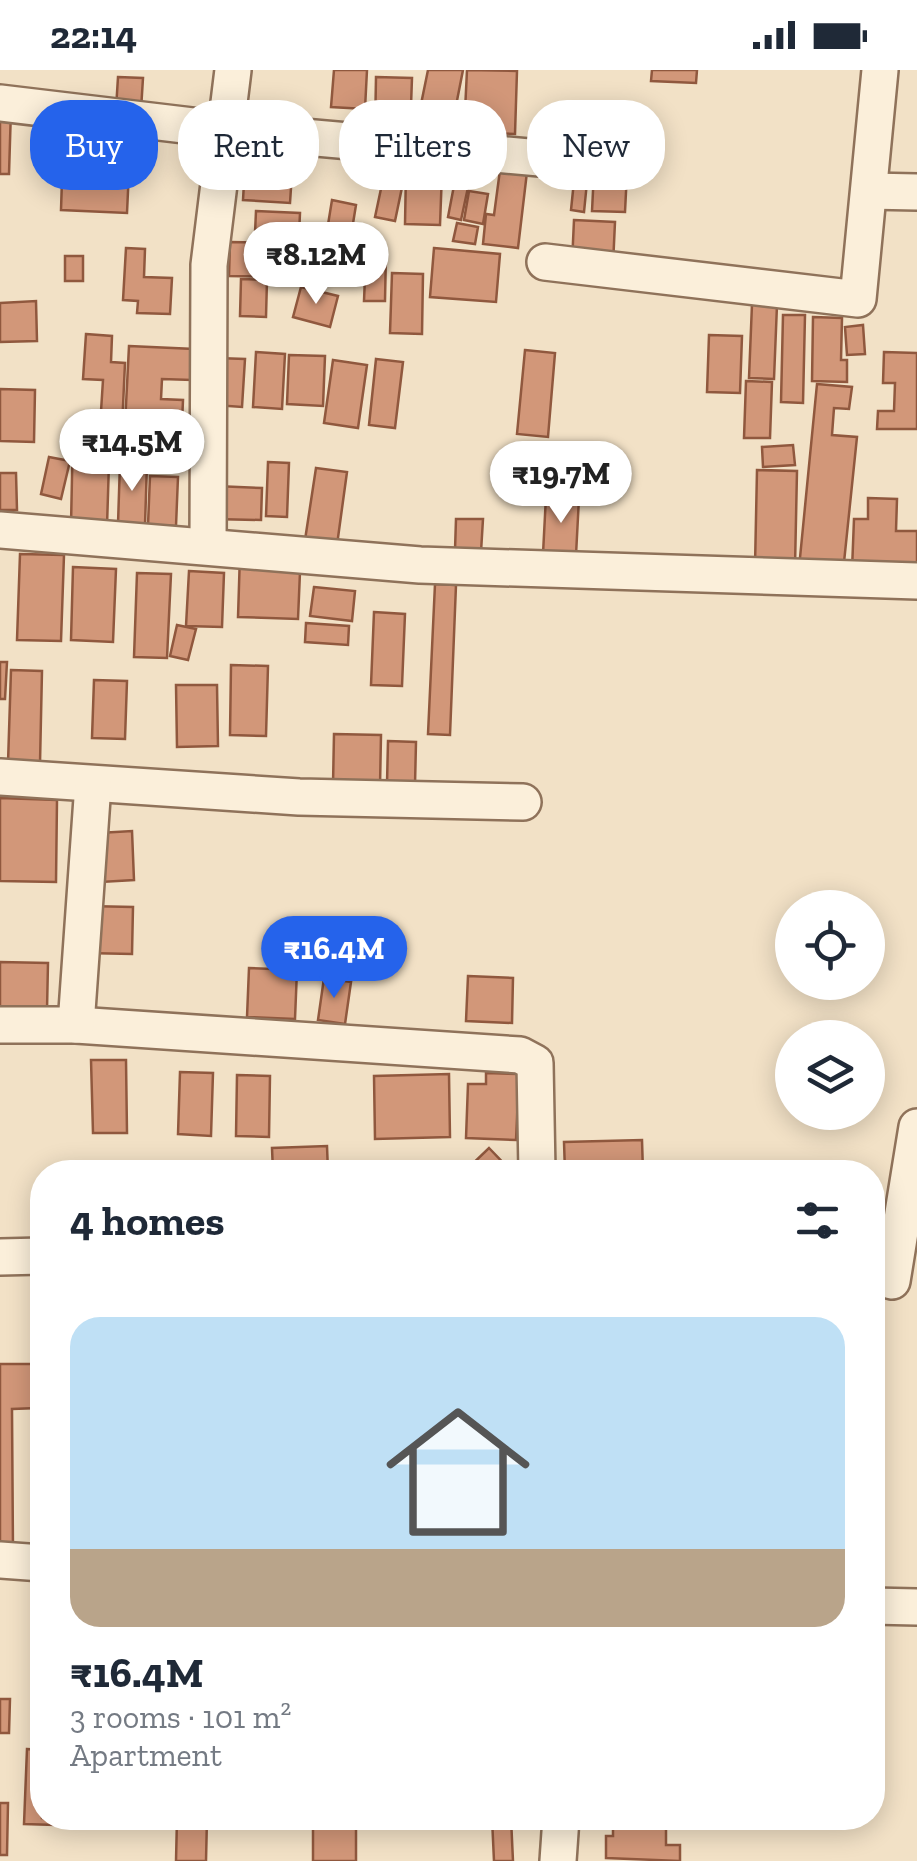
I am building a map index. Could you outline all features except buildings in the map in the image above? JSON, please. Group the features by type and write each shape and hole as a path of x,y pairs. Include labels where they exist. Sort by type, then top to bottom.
{"street":[{"path":"230,100 233,70"},
{"path":"545,262 858,299 880,70"},
{"path":"0,103 178,124"},
{"path":"319,138 527,157"},
{"path":"208,546 209,265 218,190"},
{"path":"869,191 917,192"},
{"path":"0,530 420,565 917,580"},
{"path":"0,777 299,797 522,802"},
{"path":"76,1025 93,784"},
{"path":"0,1025 76,1025 520,1055 535,1063 537,1160"},
{"path":"894,1281 917,1126"},
{"path":"0,1256 30,1256"},
{"path":"0,1560 30,1562"},
{"path":"885,1606 917,1607"},
{"path":"558,1861 559,1830"}]}
